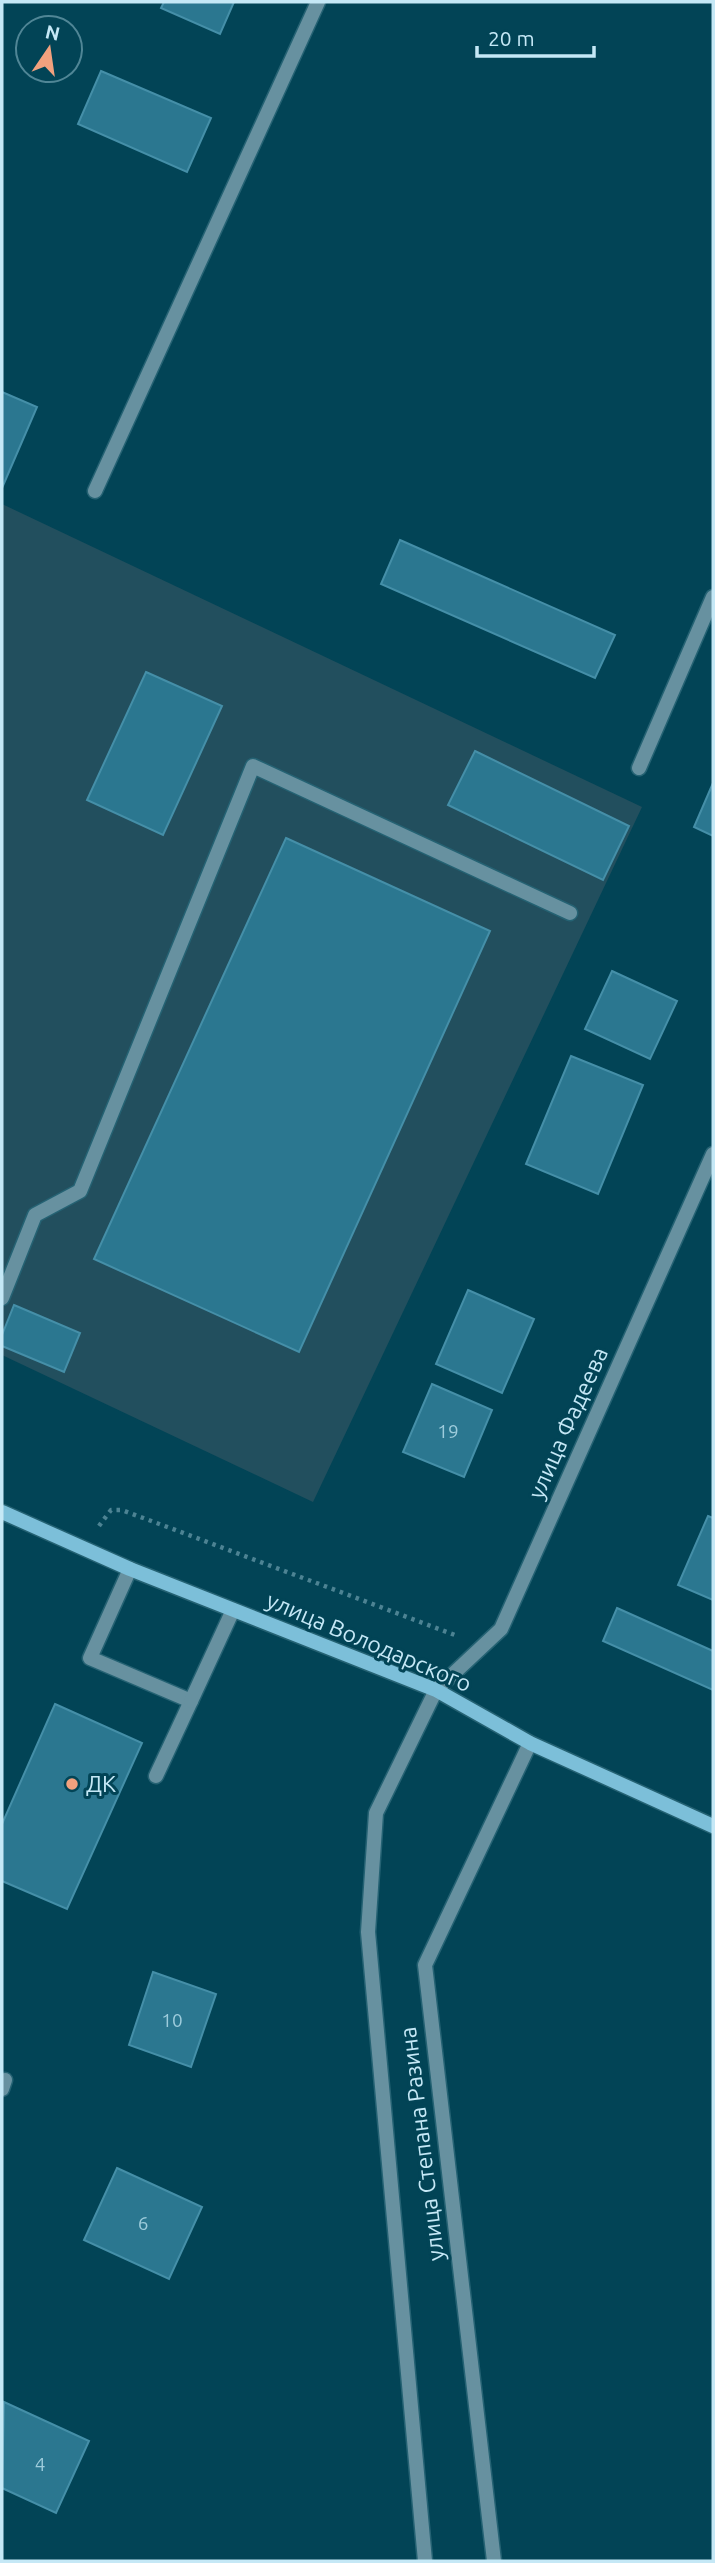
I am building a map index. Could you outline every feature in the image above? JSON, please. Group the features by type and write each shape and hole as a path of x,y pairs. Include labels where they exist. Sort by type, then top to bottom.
{"street":[{"path":"95,492 318,2"},
{"path":"639,768 713,597"},
{"path":"2,1298 35,1215 80,1191 253,766 570,913"},
{"name":"улица Фадеева","path":"436,1690 501,1629 713,1154"},
{"name":"улица Володарского","path":"2,1512 130,1569 436,1690 530,1743 713,1826"},
{"path":"130,1569 90,1658 191,1701"},
{"path":"156,1776 233,1610"},
{"path":"425,2561 369,1932 376,1813 436,1690"},
{"name":"улица Степана Разина","path":"494,2561 425,1965 530,1743"}],"path":[{"path":"89,1551 101,1521 111,1510 122,1510 483,1646"}],"shaded area":[{"path":"2,504 642,807 313,1502 2,1355"}],"building":[{"path":"164,2 234,2 220,34 161,8"},
{"path":"101,71 211,118 187,172 78,124"},
{"path":"2,392 37,407 2,488"},
{"path":"400,540 615,635 595,678 381,584"},
{"path":"146,672 222,706 163,835 87,800"},
{"path":"475,751 629,826 603,880 448,805"},
{"path":"713,783 713,836 694,827"},
{"path":"286,838 490,931 299,1352 94,1259"},
{"path":"612,971 677,1001 650,1059 585,1029"},
{"path":"571,1056 643,1085 598,1194 526,1164"},
{"path":"468,1290 534,1319 502,1393 436,1364"},
{"path":"14,1305 80,1333 64,1372 2,1346 2,1335"},
{"path":"432,1384 492,1410 464,1477 403,1452"},
{"path":"708,1516 713,1518 713,1600 678,1585"},
{"path":"617,1608 713,1651 713,1690 603,1641"},
{"name":"ДК","path":"55,1704 142,1743 67,1909 2,1881 2,1824"},
{"path":"153,1972 216,1994 191,2067 129,2045"},
{"path":"117,2168 202,2207 169,2279 84,2240"},
{"path":"4,2402 89,2441 56,2513 2,2488"}],"place":[{"name":"ДК","path":"72,1784"}]}
